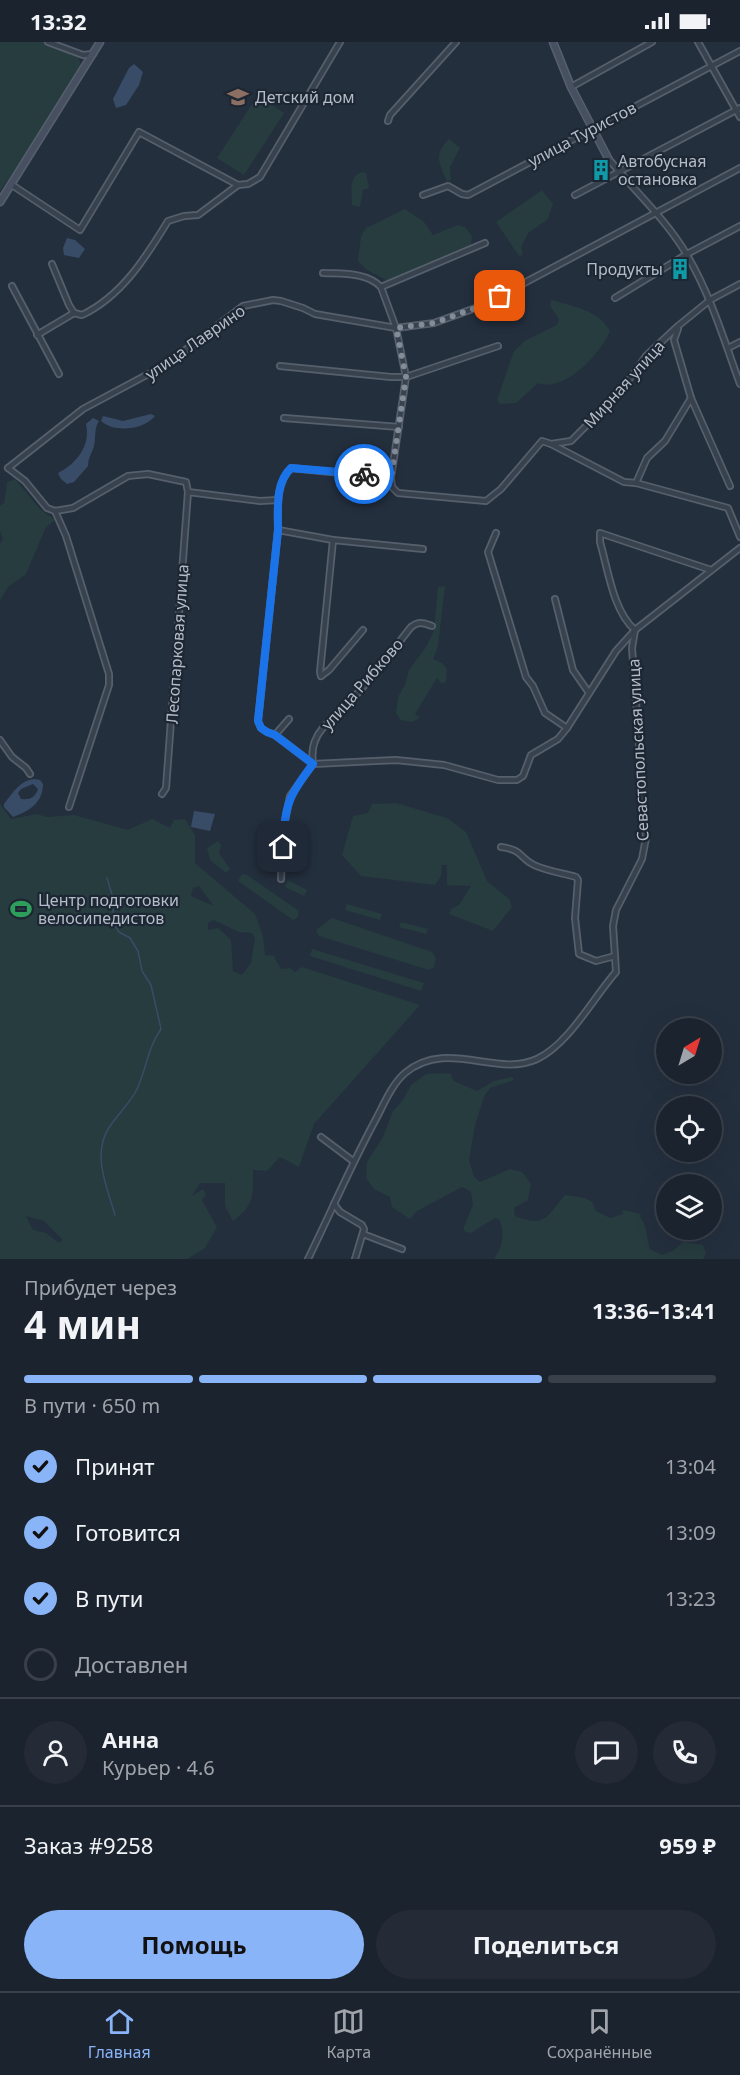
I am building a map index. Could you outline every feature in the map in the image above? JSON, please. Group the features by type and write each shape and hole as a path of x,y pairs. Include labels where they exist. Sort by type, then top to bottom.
{"main road":[{"path":"0,202 100,42"},
{"path":"553,42 571,87 608,158"}],"street":[{"path":"48,42 83,55 93,54"},
{"path":"52,264 74,313 82,315 93,310 143,262 168,221 198,215 237,186 248,184 260,177 340,42"},
{"path":"388,121 390,115 456,42"},
{"path":"571,87 652,42"},
{"path":"698,42 738,109 740,117"},
{"name":"улица Туристов","path":"423,195 448,186 468,195 740,51"},
{"path":"575,195 738,109"},
{"path":"12,185 80,230 139,132 237,186"},
{"path":"608,158 657,213 687,254 710,300 740,382"},
{"name":"улица Лаврино","path":"8,468 83,409 167,364 243,306 273,300 303,308 315,314 396,328 434,323 481,306 740,168"},
{"path":"615,298 687,254 740,226"},
{"path":"381,287 485,243"},
{"path":"323,273 361,276 376,282 381,287 396,328 406,377 391,478 291,468 283,476 278,500 278,530 258,721 261,728 275,735 313,764 396,760 444,765 498,780 517,780 523,776 531,755 558,738 567,728 616,651 634,630 740,548"},
{"name":"Мирная улица","path":"391,478 392,487 398,493 486,501 501,489 542,441 551,444 571,441 620,392 646,356 678,326 710,300 740,284"},
{"path":"12,286 59,374"},
{"path":"37,335 74,313"},
{"path":"678,326 674,340 691,398 730,486"},
{"path":"728,348 740,342"},
{"path":"280,366 406,377 498,346"},
{"path":"636,483 647,458 665,441 691,398"},
{"path":"284,418 399,427"},
{"path":"551,444 624,482 636,483 728,508 740,537"},
{"path":"0,469 8,468 25,481 47,508 55,511 73,508 128,476 148,474 186,482 188,492 260,501 278,500"},
{"name":"Лесопарковая улица","path":"162,794 166,788 188,492"},
{"path":"55,511 66,536 110,674 109,685 69,807"},
{"path":"278,530 333,540 423,549"},
{"path":"496,533 488,552 526,677 533,686 545,713 567,728"},
{"path":"634,630 619,607 600,542 600,533 711,570"},
{"path":"333,540 321,676 329,670 363,630"},
{"path":"555,599 573,670 589,693"},
{"name":"улица Рибково","path":"281,879 283,831 290,796 313,764 312,753 315,740 326,722 341,711 411,627 421,622 432,626"},
{"name":"Севастопольская улица","path":"354,1161 395,1085 410,1069 430,1059 446,1058 524,1064 539,1058 556,1046 616,972 613,926 616,910 642,859 646,838 632,648 634,630"},
{"path":"275,735 289,719"},
{"path":"0,740 12,758 26,768 30,774"},
{"path":"501,847 523,854 526,860 538,866 576,877 578,880 575,918 579,954 596,961 615,956"},
{"path":"309,1259 354,1161 321,1137"},
{"path":"334,1204 340,1212 362,1225 364,1229 355,1259"},
{"path":"363,1234 402,1249"}],"green space":[{"path":"0,42 51,42 78,56 81,65 76,82 0,191"},
{"path":"258,95 284,113 244,175 217,158"},
{"path":"449,139 460,148 450,167 451,180 447,181 439,154"},
{"path":"362,172 366,173 369,188 363,190 360,207 352,205 351,190 355,177"},
{"path":"542,190 553,204 548,219 528,233 521,247 523,255 519,256 496,222"},
{"path":"405,209 424,222 433,235 458,225 465,227 472,236 471,245 388,281 367,270 358,261 361,236 366,228"},
{"path":"551,300 592,314 599,318 610,331 599,350 570,377 548,385 538,383 516,403 500,404 497,400 514,351 526,340 557,325 559,319 550,306"},
{"path":"15,479 40,509 55,520 46,527 26,574 8,587 0,600 0,544 3,539 0,531 0,506 4,503 7,482"},
{"path":"445,586 438,646 433,659 442,663 447,669 446,681 442,684 437,678 415,714 420,718 412,722 401,720 396,713 398,697 405,685 409,670 426,647 434,631 438,587"},
{"path":"396,803 447,818 466,832 487,881 509,899 512,907 493,931 449,914 451,909 459,905 471,886 447,885 447,865 442,865 441,876 435,885 361,876 342,855 353,816 368,813 372,804"},
{"path":"0,804 11,819 37,814 47,817 74,815 128,830 152,819 170,828 174,820 185,819 195,835 195,863 255,914 263,936 265,955 274,956 281,969 290,968 295,972 302,967 420,1005 314,1124 299,1167 280,1157 267,1171 253,1170 251,1199 245,1210 233,1221 225,1206 225,1183 200,1183 192,1196 203,1189 206,1194 202,1200 217,1227 205,1248 187,1259 0,1259","holes":["199,886 214,906 191,896 193,888","214,920 239,932 252,933 255,938 251,963 242,975 233,971 231,940 218,928 208,930 208,923","26,1216 44,1221 63,1240 59,1243 46,1233 33,1230"]},
{"path":"218,841 221,845 219,853 230,869 226,873 210,860 207,848"},
{"path":"263,858 275,864 273,870 269,872 258,866 259,859"},
{"path":"242,874 247,875 299,911 298,917 293,920 238,881"},
{"path":"288,880 307,890 304,896 285,887"},
{"path":"347,904 382,914 380,920 345,910"},
{"path":"332,918 432,952 436,958 434,967 429,970 319,936 316,930"},
{"path":"401,922 428,929 426,934 399,927"},
{"path":"312,949 424,983 421,991 310,956"},
{"path":"450,1073 454,1081 477,1091 494,1081 512,1077 514,1080 490,1088 484,1097 475,1125 469,1160 474,1177 480,1182 510,1169 522,1172 531,1184 528,1200 514,1208 515,1216 533,1221 539,1220 549,1214 565,1195 585,1198 592,1202 596,1211 610,1218 624,1214 623,1210 641,1214 650,1249 662,1255 674,1250 683,1242 703,1245 706,1253 703,1259 494,1259 502,1240 500,1220 495,1218 471,1233 464,1231 473,1205 471,1192 462,1187 417,1211 410,1219 392,1207 390,1197 374,1189 366,1178 367,1162 383,1137 393,1111 403,1100 411,1085 426,1074"}],"water":[{"path":"134,64 143,72 139,85 126,105 116,108 113,99 129,68"},
{"path":"67,238 75,240 85,249 79,258 64,255 63,248"},
{"path":"151,414 155,416 137,427 113,427 101,421 103,416 123,421"},
{"path":"93,418 99,421 88,466 74,482 67,484 58,473 71,465 81,453 86,440 86,424"},
{"path":"29,780 40,780 43,784 41,796 30,809 13,817 4,804 17,788","holes":["33,784 38,789 30,799 21,799 18,793 21,789"]},
{"path":"194,811 215,814 210,831 191,827"}],"waterway":[{"path":"107,878 114,901 112,921 119,932 130,938 138,951 142,971 151,985 161,1029 153,1044 137,1089 104,1136 102,1170 115,1215"}],"way so far":[{"path":"364,474 391,478 406,377 396,328 434,323 481,306 500,296"}],"place":[{"name":"Детский дом","path":"238,97"},
{"name":"Автобусная остановка","path":"601,170"},
{"name":"Продукты","path":"680,269"},
{"name":"Центр подготовки велосипедистов","path":"21,909"}],"route":[{"path":"283,847 283,831 290,796 313,764 275,735 261,728 258,721 278,530 278,500 283,476 291,468 364,474"}]}
